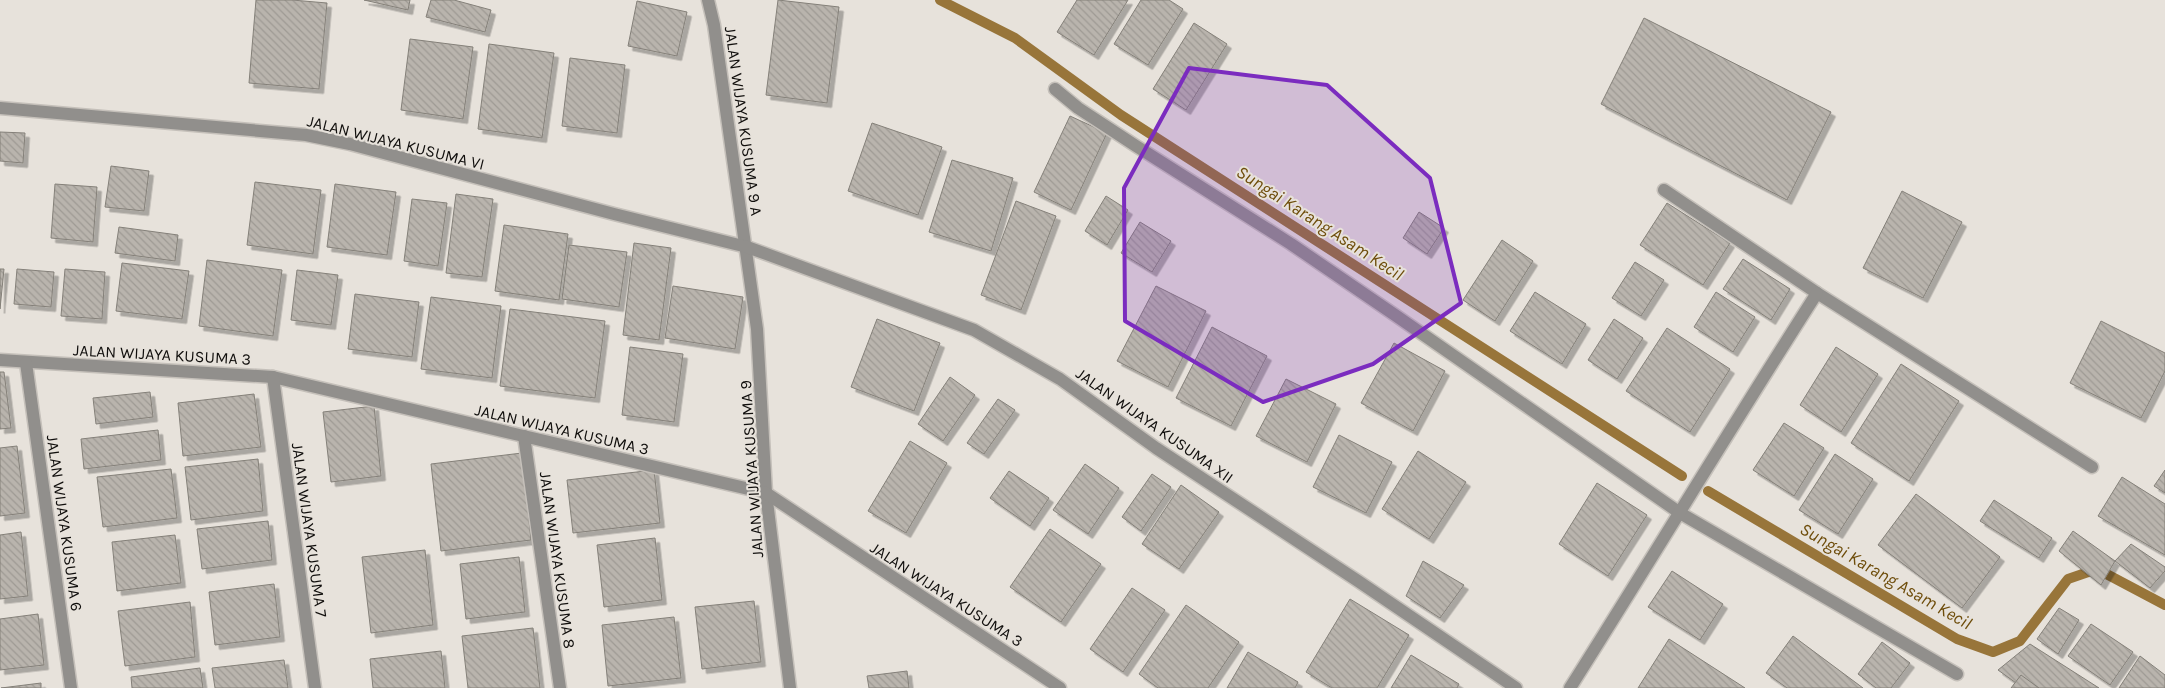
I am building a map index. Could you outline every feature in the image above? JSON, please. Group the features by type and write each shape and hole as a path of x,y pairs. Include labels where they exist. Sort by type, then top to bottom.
{"street":[{"name":"JALAN WIJAYA KUSUMA 9 A","path":"708,0 714,25 747,246"},
{"path":"1055,89 1078,108 1291,244 1680,513 1957,674"},
{"name":"JALAN WIJAYA KUSUMA VI","path":"0,108 306,135 350,144 614,214 747,246"},
{"path":"1664,190 1817,293 2092,467"},
{"name":"JALAN WIJAYA KUSUMA 9","path":"747,246 758,329 766,493 790,688"},
{"name":"JALAN WIJAYA KUSUMA XII","path":"747,246 974,330 1060,379 1156,448 1516,688"},
{"path":"1570,688 1680,513 1704,470 1817,293"},
{"name":"JALAN WIJAYA KUSUMA 3","path":"0,360 272,377 766,493 1049,684 1060,688"},
{"name":"JALAN WIJAYA KUSUMA 6","path":"26,363 71,688"},
{"name":"JALAN WIJAYA KUSUMA 7","path":"272,377 315,688"},
{"name":"JALAN WIJAYA KUSUMA 8","path":"524,436 560,688"}],"highlighted area":[{"path":"1189,68 1327,85 1430,178 1461,303 1373,364 1263,402 1125,321 1124,188"}],"building":[{"path":"256,0 292,0 327,3 319,89 249,83"},
{"path":"364,0 410,0 408,10"},
{"path":"431,0 454,0 491,10 485,32 426,17"},
{"path":"778,0 839,7 827,103 766,95"},
{"path":"1077,0 1128,0 1094,55 1057,32"},
{"path":"1141,0 1169,0 1183,9 1148,65 1114,44"},
{"path":"637,1 687,12 677,56 628,46"},
{"path":"1644,18 1831,112 1787,200 1601,104"},
{"path":"1194,23 1227,44 1186,110 1153,89"},
{"path":"410,39 473,47 463,119 401,110"},
{"path":"489,44 554,53 542,138 478,129"},
{"path":"570,58 625,65 617,133 562,126"},
{"path":"1070,116 1107,133 1071,210 1034,192"},
{"path":"872,123 942,147 918,215 848,191"},
{"path":"0,132 25,133 23,163 0,161"},
{"path":"952,160 1013,178 991,251 929,232"},
{"path":"111,166 149,171 144,211 105,207"},
{"path":"255,182 321,190 313,254 247,245"},
{"path":"55,184 97,187 93,242 51,238"},
{"path":"335,184 396,192 387,255 327,247"},
{"path":"1902,191 1962,222 1923,298 1863,268"},
{"path":"456,194 493,199 482,277 446,273"},
{"path":"1106,196 1128,210 1107,245 1085,231"},
{"path":"412,199 447,203 438,266 404,261"},
{"path":"1016,201 1056,216 1021,310 981,295"},
{"path":"1667,203 1730,243 1703,285 1640,245"},
{"path":"1419,212 1444,228 1427,254 1403,238"},
{"path":"1140,222 1171,241 1152,272 1121,253"},
{"path":"504,225 568,234 559,300 495,291"},
{"path":"119,227 178,235 175,261 115,253"},
{"path":"1502,240 1533,261 1495,321 1463,300"},
{"path":"634,243 671,248 659,340 623,335"},
{"path":"569,245 627,252 619,307 562,299"},
{"path":"1743,259 1790,289 1771,320 1723,289"},
{"path":"207,260 282,270 273,336 199,326"},
{"path":"1635,262 1664,280 1641,316 1612,298"},
{"path":"122,263 189,271 182,319 116,311"},
{"path":"0,269 4,269 0,309"},
{"path":"17,269 54,272 51,307 14,304"},
{"path":"65,269 105,272 102,319 61,316"},
{"path":"297,270 338,275 331,325 291,320"},
{"path":"673,286 743,297 735,349 665,338"},
{"path":"1156,286 1206,311 1168,387 1117,361"},
{"path":"1535,292 1586,324 1562,364 1510,331"},
{"path":"1716,292 1755,317 1733,352 1694,327"},
{"path":"355,294 419,302 412,357 348,349"},
{"path":"431,297 501,306 492,378 421,369"},
{"path":"510,309 605,321 595,398 500,386"},
{"path":"877,319 940,343 914,411 851,387"},
{"path":"1614,319 1643,338 1617,379 1588,360"},
{"path":"2101,321 2165,353 2165,371 2141,418 2070,383"},
{"path":"1212,327 1267,356 1231,426 1176,398"},
{"path":"1667,328 1730,369 1690,432 1626,391"},
{"path":"1394,343 1445,371 1413,431 1361,403"},
{"path":"630,347 683,354 674,422 622,415"},
{"path":"1836,347 1878,374 1841,432 1800,405"},
{"path":"1901,364 1959,401 1909,481 1851,443"},
{"path":"0,372 4,372 11,428 0,429"},
{"path":"950,377 975,395 943,441 918,424"},
{"path":"1286,379 1336,404 1307,462 1256,436"},
{"path":"150,392 153,417 96,424 93,398"},
{"path":"254,394 261,447 183,456 178,403"},
{"path":"998,399 1015,410 984,454 967,443"},
{"path":"374,406 381,476 331,482 323,412"},
{"path":"1784,423 1824,448 1794,496 1753,470"},
{"path":"158,430 161,460 84,469 81,439"},
{"path":"1339,435 1392,462 1366,513 1313,487"},
{"path":"910,441 947,463 906,533 868,511"},
{"path":"17,446 25,513 0,516 0,448"},
{"path":"1418,451 1466,482 1429,539 1382,509"},
{"path":"522,453 531,540 441,551 431,464"},
{"path":"1835,454 1873,479 1838,534 1799,510"},
{"path":"258,459 263,511 191,520 185,467"},
{"path":"1085,464 1119,488 1088,534 1053,510"},
{"path":"171,469 177,518 103,527 97,477"},
{"path":"654,470 660,523 573,533 567,480"},
{"path":"2165,470 2165,493 2154,486"},
{"path":"1009,471 1049,498 1030,526 990,498"},
{"path":"1152,474 1171,487 1141,531 1122,517"},
{"path":"2122,477 2165,504 2165,555 2098,516"},
{"path":"1597,483 1647,515 1608,576 1559,544"},
{"path":"1181,485 1219,512 1179,569 1142,544"},
{"path":"1916,494 2000,557 1962,608 1878,545"},
{"path":"1994,500 2052,538 2039,558 1980,521"},
{"path":"268,521 272,560 202,569 197,529"},
{"path":"1050,529 1101,564 1061,622 1010,587"},
{"path":"2073,531 2115,561 2101,585 2059,551"},
{"path":"21,532 28,596 0,599 0,535"},
{"path":"175,535 181,583 117,591 112,542"},
{"path":"655,538 662,600 604,607 597,545"},
{"path":"2131,544 2165,567 2165,571 2150,588 2115,561"},
{"path":"425,550 433,625 371,633 362,557"},
{"path":"519,557 525,612 466,619 460,564"},
{"path":"1423,561 1464,585 1440,618 1406,596"},
{"path":"1672,571 1723,604 1700,640 1648,607"},
{"path":"274,584 280,637 215,645 209,592"},
{"path":"1132,588 1165,610 1123,672 1090,649"},
{"path":"1350,599 1409,635 1377,688 1332,688 1306,672"},
{"path":"754,601 761,662 702,669 695,607"},
{"path":"190,602 195,657 125,666 118,611"},
{"path":"1186,605 1239,642 1208,688 1158,688 1139,674"},
{"path":"2059,608 2079,620 2058,654 2037,639"},
{"path":"38,614 44,665 0,670 0,619"},
{"path":"674,617 681,678 608,686 602,625"},
{"path":"2091,624 2133,652 2110,685 2068,656"},
{"path":"533,628 540,688 468,688 462,636"},
{"path":"1793,636 1863,688 1787,688 1766,673"},
{"path":"1669,639 1745,688 1638,688"},
{"path":"1882,642 1910,663 1891,688 1876,688 1858,674"},
{"path":"2030,644 2099,688 2023,688 1998,670"},
{"path":"441,651 445,688 373,688 370,659"},
{"path":"1248,652 1298,682 1295,688 1227,688"},
{"path":"1411,655 1459,684 1457,688 1391,688"},
{"path":"2140,656 2165,675 2165,688 2119,688"},
{"path":"284,660 288,688 215,688 212,668"},
{"path":"200,668 203,688 132,688 131,677"},
{"path":"907,671 909,688 869,688 867,676"},
{"path":"2021,675 2039,688 2011,688"},
{"path":"41,683 41,688 1,688"}],"waterway":[{"name":"Sungai Karang Asam Kecil","path":"940,0 1015,38 1121,115 1682,476"},
{"name":"Sungai Karang Asam Kecil","path":"1708,491 1957,639 1993,652 2020,641 2068,579 2097,569 2165,605"}]}
